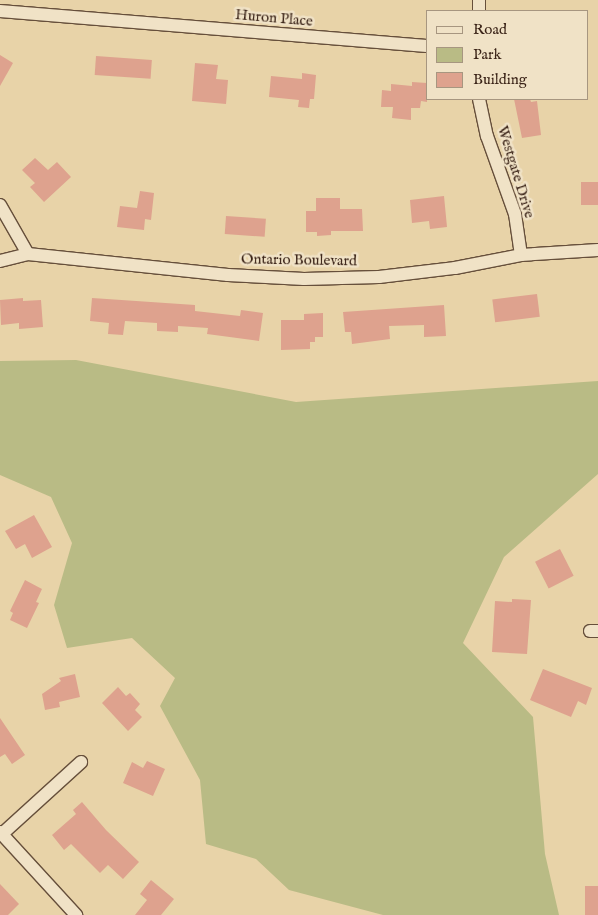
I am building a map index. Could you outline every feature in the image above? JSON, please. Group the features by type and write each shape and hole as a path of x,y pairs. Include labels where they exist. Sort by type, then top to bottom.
{"street":[{"name":"Huron Place","path":"0,11 426,46"},
{"name":"Westgate Drive","path":"480,100 487,136 515,214 521,255"},
{"path":"0,205 28,254"},
{"name":"Ontario Boulevard","path":"0,261 28,254 228,275 304,279 379,277 455,268 521,255 598,250"},
{"path":"76,915 1,833 81,762"}],"green space":[{"path":"76,360 296,402 598,381 598,474 504,557 463,643 533,717 545,854 559,915 383,915 289,890 256,859 206,844 200,780 160,706 175,678 132,638 67,648 54,605 72,543 51,497 0,475 0,361"}],"building":[{"path":"0,55 13,63 0,86"},
{"path":"96,56 152,60 151,79 95,75"},
{"path":"195,63 218,65 216,79 228,80 226,104 192,101"},
{"path":"302,73 316,75 314,99 310,99 309,108 298,107 299,100 269,97 271,76 302,79"},
{"path":"412,82 426,83 427,102 421,101 420,108 411,108 411,120 392,118 393,107 381,107 382,90 391,91 391,84 412,86"},
{"path":"514,100 537,101 541,135 522,138"},
{"path":"35,158 48,170 57,162 71,177 44,202 30,187 35,183 22,170"},
{"path":"581,182 598,182 598,205 581,205"},
{"path":"140,191 154,193 151,220 145,219 144,230 117,227 120,206 137,208"},
{"path":"444,196 447,227 430,229 429,221 412,223 410,200"},
{"path":"316,198 340,198 340,209 362,209 363,231 331,231 331,235 317,236 317,232 306,232 306,211 316,211"},
{"path":"226,216 266,219 265,237 225,234"},
{"path":"537,294 540,317 495,322 492,299"},
{"path":"23,298 23,301 41,300 43,327 19,329 19,323 1,325 0,300"},
{"path":"92,298 195,305 195,311 240,316 241,310 263,313 259,341 207,334 208,328 178,326 178,332 157,331 157,323 125,321 123,335 108,334 109,323 90,321"},
{"path":"444,305 446,336 424,337 424,325 389,326 390,339 352,344 351,332 345,332 343,312"},
{"path":"323,313 323,337 315,337 315,342 310,342 310,349 281,350 281,320 304,320 304,314"},
{"path":"34,515 52,547 32,558 25,544 16,549 5,531"},
{"path":"560,549 574,576 549,588 535,562"},
{"path":"25,580 42,589 36,602 39,603 27,628 10,620 13,613 10,611"},
{"path":"512,599 531,600 527,654 492,652 495,601 512,602"},
{"path":"543,669 592,688 586,705 578,701 571,717 530,700"},
{"path":"75,674 80,697 59,702 60,707 45,710 42,694 61,681 59,678"},
{"path":"118,687 126,696 130,693 140,704 135,710 142,717 128,731 102,703"},
{"path":"0,718 25,755 12,764 5,754 0,757"},
{"path":"147,761 165,769 153,796 123,783 132,762 143,768"},
{"path":"82,802 106,830 139,862 123,879 108,865 100,873 71,844 64,850 52,835 76,814 73,810"},
{"path":"151,880 174,899 161,915 135,915 147,900 140,894"},
{"path":"0,884 19,904 8,915 0,915"},
{"path":"585,886 598,886 598,915 585,915"}]}
